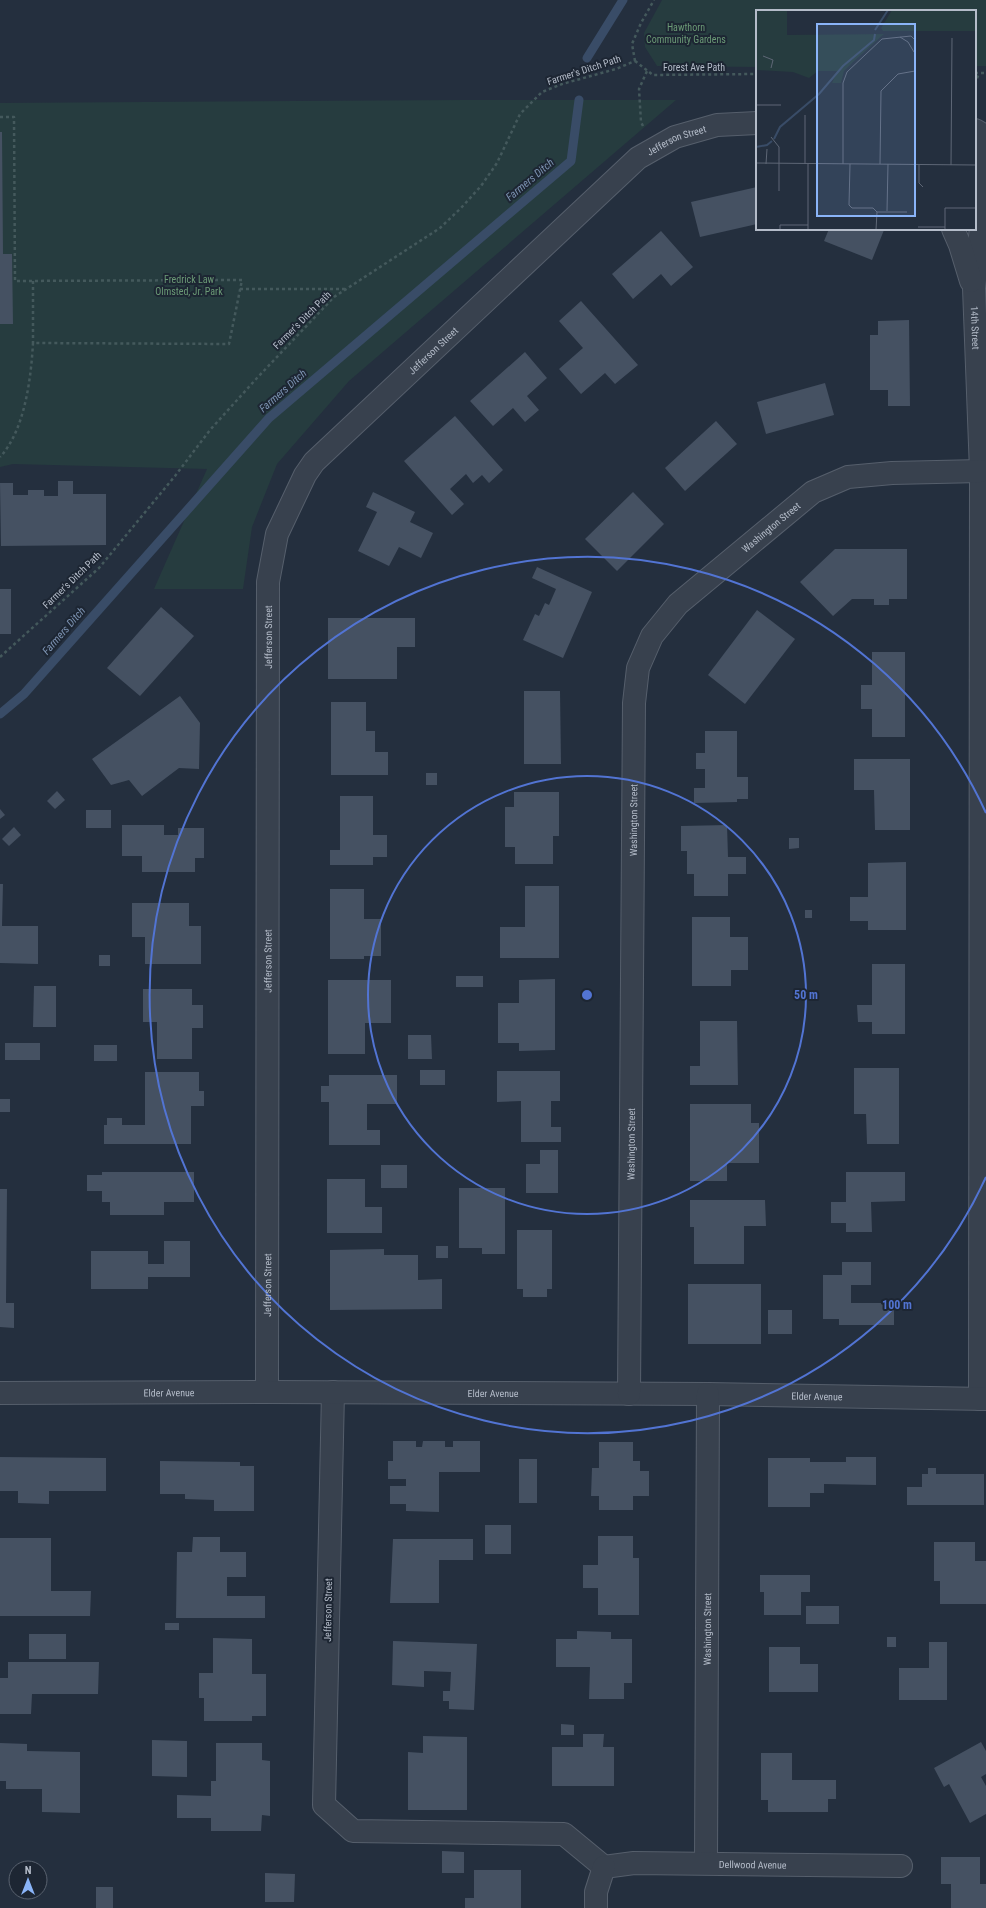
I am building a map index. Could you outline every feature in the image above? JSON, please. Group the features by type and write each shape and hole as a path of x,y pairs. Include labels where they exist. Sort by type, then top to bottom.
{"street":[{"name":"Jefferson Street","path":"267,1392 268,582 277,534 305,476 314,462 638,158 675,137 717,125 756,123"},
{"name":"14th Street","path":"976,131 980,133 986,160 981,228 974,288 981,471 983,1399"},
{"name":"14th Street","path":"953,230 974,288"},
{"name":"Washington Street","path":"629,1394 634,703 638,668 652,636 678,604 813,492 848,477 892,472 981,471"},
{"name":"Jefferson Street","path":"333,1392 324,1805 353,1831 564,1834 604,1867"},
{"name":"Elder Avenue","path":"0,1393 333,1392 708,1394 983,1399"},
{"name":"Washington Street","path":"706,1864 708,1394"},
{"name":"Dellwood Avenue","path":"604,1867 634,1864 901,1866"},
{"path":"596,1908 596,1892 604,1867"}],"path":[{"name":"Farmer's Ditch Path","path":"0,657 98,568 175,476 210,430 334,297 440,228 461,208 481,186 497,163 520,114 542,92 562,84 616,69 635,61 632,44 641,23 654,0"},
{"name":"Forest Ave Path","path":"635,61 653,75 756,74"},
{"path":"647,71 639,89 640,116 641,122 655,148"},
{"path":"976,81 979,73 986,73"},
{"path":"0,117 14,117 16,281 242,280 229,344 33,343"},
{"path":"0,457 7,449 19,425 31,370 33,343 33,281"},
{"path":"240,289 346,289"}],"green space":[{"name":"Hawthorn Community Gardens","path":"662,0 986,0 986,66 976,66 976,10 756,10 756,67 657,66 645,47 644,33"},
{"name":"Fredrick Law Olmsted, Jr. Park","path":"676,100 349,381 277,464 252,527 243,589 154,589 207,469 13,464 0,467 0,103"}],"building":[{"path":"0,132 2,132 3,254 12,254 13,324 0,324"},
{"path":"756,187 756,224 700,237 691,202"},
{"path":"829,230 884,230 872,260 824,241"},
{"path":"661,231 693,267 671,286 661,274 633,299 612,274"},
{"path":"581,301 638,365 615,384 605,373 581,394 559,369 583,348 559,321"},
{"path":"909,320 910,406 888,406 888,390 870,390 870,335 878,335 878,321"},
{"path":"525,352 547,378 527,396 539,410 525,422 513,408 493,426 470,401"},
{"path":"825,383 834,415 766,434 757,402"},
{"path":"455,416 503,470 489,483 482,475 473,483 466,474 450,489 464,504 452,515 404,461"},
{"path":"716,421 737,444 685,491 665,468"},
{"path":"58,481 73,481 73,494 106,494 106,545 1,546 0,483 13,483 13,495 28,495 28,490 44,490 44,496 58,496"},
{"path":"373,492 415,512 410,522 433,533 421,558 399,547 389,566 358,551 377,512 366,507"},
{"path":"633,492 664,524 617,571 585,539"},
{"path":"835,549 907,549 907,599 889,599 889,605 874,605 874,599 852,599 833,616 800,582"},
{"path":"537,567 592,592 563,658 523,640 535,614 539,616 545,603 549,605 556,589 532,578"},
{"path":"0,589 11,589 11,634 0,634"},
{"path":"161,607 194,636 140,696 107,668"},
{"path":"757,610 795,639 745,704 708,675"},
{"path":"328,618 415,618 415,647 397,647 397,679 328,679"},
{"path":"872,652 905,652 905,737 872,737 872,709 861,709 861,685 872,685"},
{"path":"524,691 560,691 561,764 524,764"},
{"path":"180,696 200,723 199,769 179,768 142,796 129,780 111,785 92,759"},
{"path":"331,702 366,702 366,731 375,731 375,752 388,752 388,775 331,775"},
{"path":"705,731 737,731 737,777 748,777 748,799 737,799 737,802 694,803 694,788 705,788 705,769 696,769 696,753 705,753"},
{"path":"854,759 910,759 910,830 875,830 874,790 854,790"},
{"path":"426,773 437,773 437,785 426,785"},
{"path":"57,791 65,800 55,809 47,801"},
{"path":"514,792 559,792 559,836 553,836 553,864 515,864 515,847 505,847 505,807 514,807"},
{"path":"340,796 373,796 373,835 387,835 387,857 373,857 373,865 330,865 330,850 340,850"},
{"path":"0,809 5,815 0,819"},
{"path":"86,810 111,810 111,828 86,828"},
{"path":"122,825 164,825 164,835 178,835 178,828 204,828 204,858 195,858 195,872 142,872 142,856 122,856"},
{"path":"727,825 728,857 746,857 746,874 728,874 728,896 694,896 694,874 687,874 687,851 681,851 681,826"},
{"path":"14,827 21,835 9,846 2,839"},
{"path":"789,838 799,838 799,848 789,849"},
{"path":"906,862 906,930 868,930 868,921 850,921 850,897 868,897 868,863"},
{"path":"0,884 3,884 2,926 38,926 38,964 0,963"},
{"path":"525,886 559,886 559,958 500,958 500,927 525,927"},
{"path":"330,889 364,889 364,919 381,919 381,956 364,956 364,959 330,959"},
{"path":"132,903 189,903 189,926 201,926 201,964 145,964 145,937 132,937"},
{"path":"805,910 812,910 812,918 805,918"},
{"path":"692,917 730,917 730,937 748,937 748,970 731,970 731,986 692,986"},
{"path":"99,955 110,955 110,966 99,966"},
{"path":"872,964 905,964 905,1034 872,1034 872,1022 858,1022 857,1005 872,1005"},
{"path":"456,976 483,976 483,987 456,987"},
{"path":"555,979 555,1050 519,1051 519,1043 498,1043 498,1003 519,1003 519,980"},
{"path":"328,980 391,980 391,1023 365,1023 365,1054 328,1054"},
{"path":"34,986 56,986 56,1027 33,1027"},
{"path":"143,989 192,989 192,1005 203,1005 203,1028 192,1028 192,1059 157,1059 157,1022 143,1022"},
{"path":"700,1021 737,1021 738,1085 690,1085 690,1066 700,1066"},
{"path":"408,1035 431,1035 432,1059 408,1059"},
{"path":"5,1043 40,1043 40,1060 5,1060"},
{"path":"94,1045 117,1045 117,1061 94,1061"},
{"path":"854,1068 899,1068 899,1144 867,1144 866,1114 854,1114"},
{"path":"420,1070 445,1070 445,1085 420,1085"},
{"path":"497,1071 560,1071 560,1101 551,1101 551,1127 561,1127 561,1142 521,1142 521,1101 497,1102"},
{"path":"145,1072 199,1072 199,1091 204,1091 204,1106 191,1106 191,1144 104,1144 104,1125 107,1125 107,1118 122,1118 122,1125 145,1125"},
{"path":"329,1075 397,1075 397,1104 367,1104 367,1130 380,1130 380,1145 329,1145 329,1102 321,1102 321,1086 329,1086"},
{"path":"0,1099 10,1099 10,1112 0,1112"},
{"path":"690,1104 751,1104 751,1123 759,1123 759,1163 727,1163 727,1181 690,1181"},
{"path":"540,1150 558,1150 558,1193 526,1193 526,1164 540,1164"},
{"path":"381,1165 407,1165 407,1188 381,1188"},
{"path":"102,1172 194,1172 194,1202 164,1202 164,1215 110,1215 110,1202 102,1202 102,1191 87,1191 87,1175 102,1175"},
{"path":"846,1172 905,1172 905,1201 871,1202 872,1232 846,1232 846,1223 831,1223 831,1202 846,1202"},
{"path":"327,1179 365,1179 365,1207 382,1207 382,1233 327,1233"},
{"path":"459,1188 505,1188 505,1254 482,1254 482,1248 459,1248"},
{"path":"0,1189 7,1189 6,1303 14,1303 14,1328 0,1327"},
{"path":"690,1200 765,1200 766,1226 744,1226 744,1264 694,1264 694,1227 690,1227"},
{"path":"517,1230 552,1230 552,1289 547,1289 547,1297 523,1297 523,1289 517,1289"},
{"path":"164,1241 190,1241 190,1277 148,1277 148,1289 91,1289 91,1251 148,1251 148,1264 164,1264"},
{"path":"436,1246 448,1246 448,1258 436,1258"},
{"path":"384,1249 384,1255 418,1255 418,1280 442,1279 442,1309 330,1310 330,1250"},
{"path":"842,1262 871,1262 871,1285 851,1285 851,1303 894,1303 894,1325 839,1325 839,1319 823,1319 823,1275 842,1275"},
{"path":"688,1284 761,1284 761,1344 688,1344"},
{"path":"768,1310 792,1310 792,1334 768,1334"},
{"path":"393,1441 416,1441 416,1447 422,1447 423,1441 445,1441 445,1447 453,1447 453,1441 480,1441 480,1472 439,1472 439,1512 406,1511 406,1504 390,1504 390,1486 406,1486 406,1479 388,1479 388,1461 393,1461"},
{"path":"599,1442 633,1442 633,1461 640,1461 640,1471 649,1471 649,1496 633,1496 633,1510 599,1510 599,1496 591,1496 592,1468 599,1468"},
{"path":"0,1457 106,1458 106,1491 49,1491 49,1504 18,1503 18,1491 0,1491"},
{"path":"846,1457 876,1457 876,1485 824,1484 824,1493 810,1493 810,1507 768,1507 768,1458 810,1458 810,1462 846,1462"},
{"path":"519,1459 537,1459 537,1503 519,1503"},
{"path":"160,1461 240,1462 240,1466 254,1466 254,1511 214,1511 214,1500 185,1499 185,1494 160,1494"},
{"path":"928,1468 936,1468 936,1474 984,1474 984,1505 907,1505 907,1487 922,1487 922,1474 928,1474"},
{"path":"485,1525 511,1525 511,1554 485,1554"},
{"path":"598,1536 633,1536 633,1558 639,1558 639,1615 598,1615 598,1588 583,1588 583,1565 598,1565"},
{"path":"193,1537 220,1537 220,1552 246,1552 246,1577 227,1577 227,1596 265,1596 265,1618 176,1618 177,1552 192,1552"},
{"path":"0,1538 51,1538 51,1591 91,1591 90,1616 0,1616"},
{"path":"393,1539 473,1539 473,1560 439,1560 439,1603 390,1603"},
{"path":"934,1542 975,1542 975,1561 986,1561 986,1604 940,1604 940,1581 934,1581"},
{"path":"760,1575 810,1575 810,1592 801,1592 801,1615 764,1615 764,1592 760,1592"},
{"path":"806,1606 839,1606 839,1624 806,1624"},
{"path":"165,1623 179,1623 179,1630 165,1630"},
{"path":"577,1631 611,1632 611,1639 632,1639 632,1683 624,1683 624,1699 589,1699 590,1667 556,1667 556,1639 577,1639"},
{"path":"29,1634 66,1634 66,1659 29,1659"},
{"path":"887,1637 896,1637 896,1647 887,1647"},
{"path":"213,1638 252,1639 252,1674 266,1674 266,1716 252,1716 252,1721 204,1721 204,1698 199,1698 199,1673 213,1673"},
{"path":"393,1641 477,1644 474,1710 449,1709 449,1701 443,1701 443,1691 450,1691 451,1672 424,1671 424,1687 392,1685"},
{"path":"929,1642 947,1642 947,1700 899,1700 899,1668 929,1668"},
{"path":"769,1647 800,1647 800,1664 818,1664 818,1692 769,1692"},
{"path":"8,1662 99,1662 98,1694 32,1694 31,1714 0,1714 0,1678 8,1678"},
{"path":"561,1724 574,1725 574,1735 561,1735"},
{"path":"583,1734 604,1734 603,1747 614,1747 614,1786 552,1786 552,1747 583,1747"},
{"path":"423,1736 467,1737 467,1810 408,1810 408,1752 423,1753"},
{"path":"152,1740 187,1741 187,1777 152,1776"},
{"path":"981,1742 986,1751 986,1774 981,1777 986,1786 986,1814 970,1823 949,1784 944,1787 934,1768"},
{"path":"0,1743 27,1744 27,1751 80,1752 80,1813 42,1812 42,1789 6,1789 6,1781 0,1781"},
{"path":"216,1743 262,1743 262,1760 270,1761 270,1816 262,1815 261,1831 211,1831 211,1818 177,1818 177,1795 211,1796 211,1781 216,1781"},
{"path":"761,1753 792,1753 792,1780 836,1780 836,1799 828,1799 828,1812 768,1812 768,1800 761,1800"},
{"path":"442,1851 464,1852 464,1873 442,1873"},
{"path":"941,1857 980,1857 980,1884 986,1884 986,1908 951,1908 951,1884 941,1884"},
{"path":"474,1870 521,1870 521,1908 465,1908 465,1898 474,1898"},
{"path":"265,1873 295,1874 294,1902 265,1902"},
{"path":"96,1887 113,1887 113,1908 96,1908"}],"waterway":[{"name":"Farmers Ditch","path":"587,58 623,0"},
{"name":"Farmers Ditch","path":"0,714 24,694 269,418 571,161 579,100"}]}
